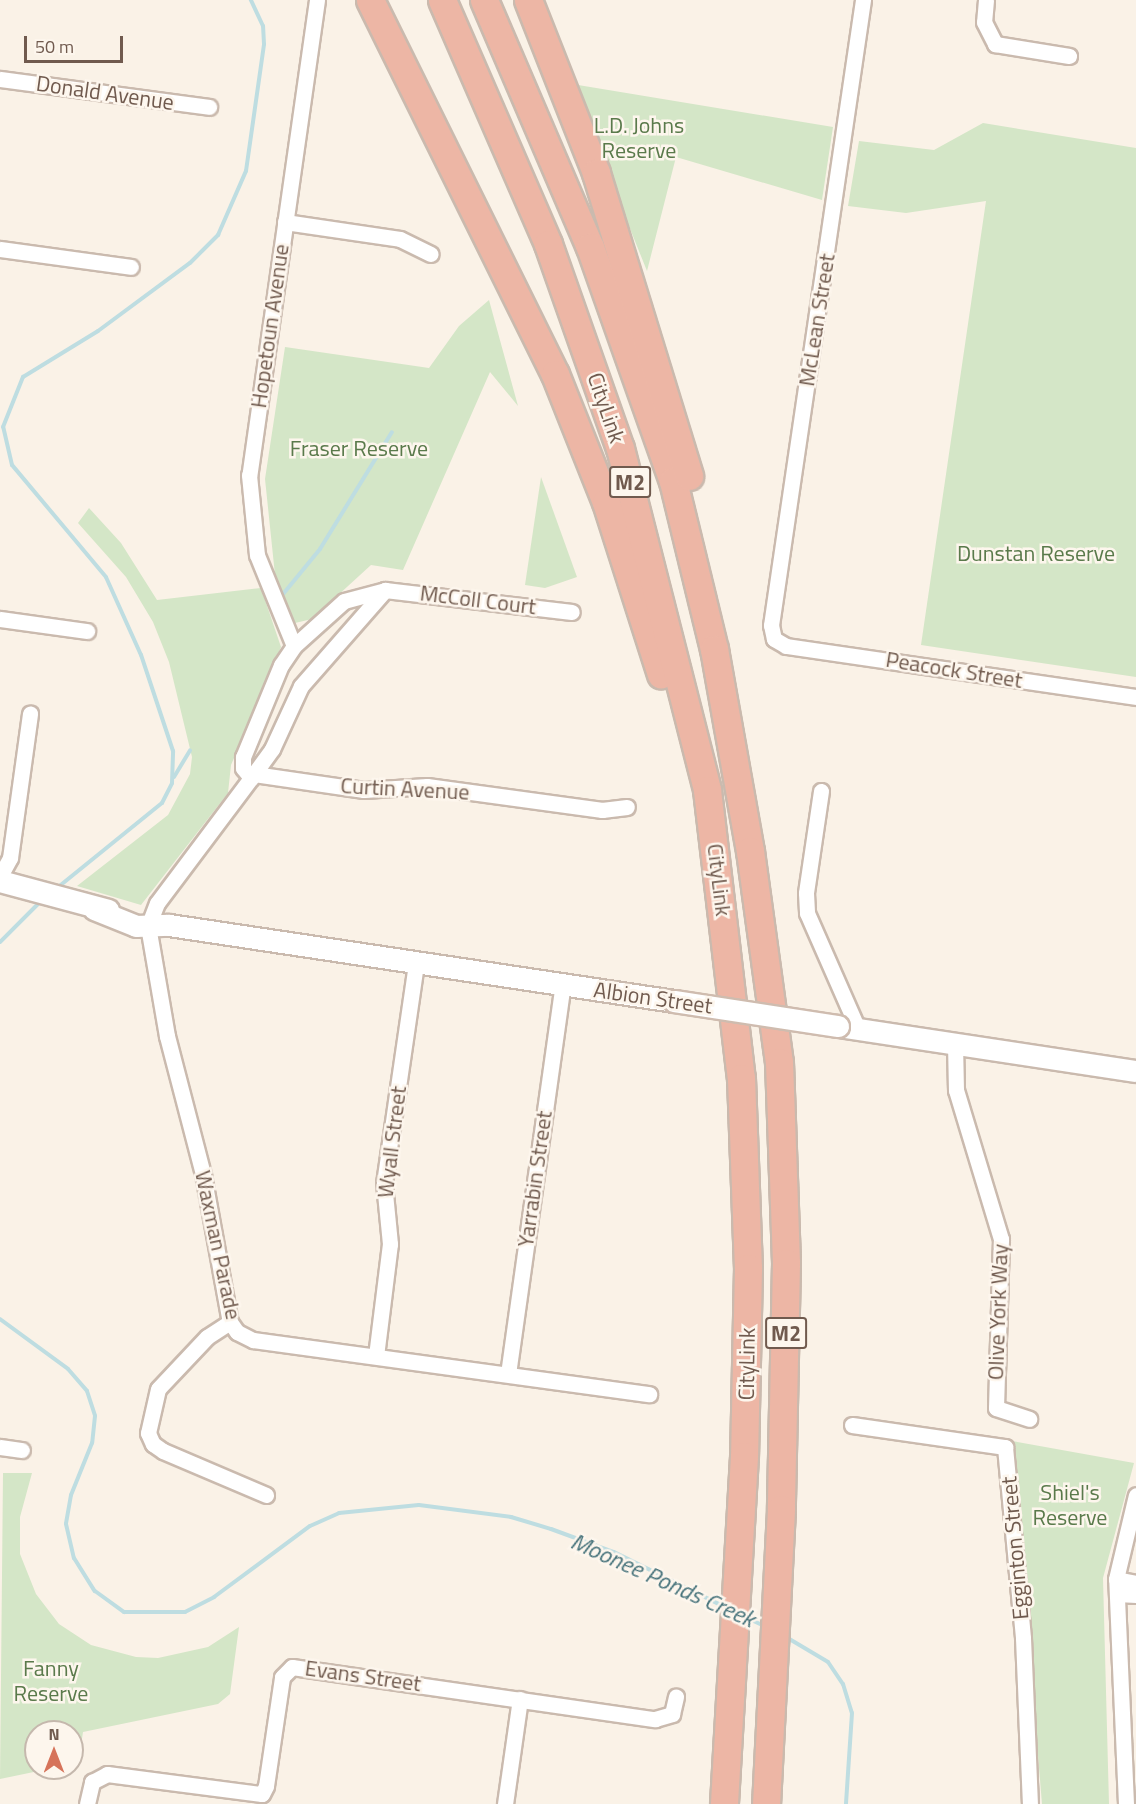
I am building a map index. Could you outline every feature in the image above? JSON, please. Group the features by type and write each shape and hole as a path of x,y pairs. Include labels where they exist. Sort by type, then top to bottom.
{"highway":[{"path":"370,0 523,306 582,440 656,656 720,889"},
{"name":"CityLink","path":"442,0 548,244 620,448 707,790 741,1078 747,1236 747,1365 738,1590 724,1804"},
{"name":"CityLink","path":"484,0 590,247 646,399 698,573 735,758 779,1062 783,1147 786,1363 766,1804"},
{"path":"528,0 596,173 678,435 711,574 735,758"}],"street":[{"name":"Hopetoun Avenue","path":"294,646 267,586 252,526 249,476 317,0"},
{"name":"McLean Street","path":"774,639 771,625 863,0"},
{"path":"986,0 984,22 995,44 1069,56"},
{"name":"Donald Avenue","path":"0,79 209,108"},
{"path":"285,222 400,239 431,254"},
{"path":"0,249 131,267"},
{"path":"252,776 243,768 243,757 281,665 294,646 344,601 385,590"},
{"path":"156,923 157,903 272,749 301,686 385,590"},
{"name":"McColl Court","path":"385,590 572,612"},
{"path":"0,619 87,631"},
{"name":"Peacock Street","path":"774,639 786,646 1136,697"},
{"path":"0,876 10,858 30,714"},
{"name":"Curtin Avenue","path":"252,776 364,790 427,786 602,810 627,807"},
{"path":"821,791 806,893 807,913 848,1028"},
{"name":"Albion Street","path":"0,881 87,907 126,924 156,923 1136,1071"},
{"name":"Waxman Parade","path":"156,923 167,1036 203,1174 230,1322 237,1332 253,1340 649,1394"},
{"name":"Wyall Street","path":"376,1356 390,1244 384,1183 416,963"},
{"name":"Yarrabin Street","path":"508,1374 563,985"},
{"name":"Olive York Way","path":"956,1043 956,1090 1001,1239 996,1408 1029,1419"},
{"path":"230,1322 207,1337 158,1389 148,1433 153,1444 163,1451 266,1495"},
{"name":"Egginton Street","path":"852,1425 1005,1447 1021,1605 1030,1804"},
{"path":"0,1447 22,1450"},
{"path":"1126,1804 1116,1586 1136,1495"},
{"path":"1116,1586 1136,1583"},
{"path":"1116,1586 1136,1595"},
{"name":"Evans Street","path":"87,1804 92,1782 107,1774 262,1794 266,1786 282,1677 292,1667 664,1719 672,1714 676,1696"},
{"path":"505,1804 520,1699"}],"green space":[{"name":"L.D. Johns Reserve","path":"572,84 833,127 822,200 676,157 647,271"},
{"name":"Dunstan Reserve","path":"983,123 1136,148 1136,677 921,645 986,201 906,213 848,206 859,141 934,150"},
{"name":"Fraser Reserve","path":"489,300 518,406 490,372 403,570 371,565 312,619 295,623 277,594 265,479 285,347 429,368 459,326"},
{"path":"541,477 577,577 545,588 525,585"},
{"path":"89,508 121,543 157,600 261,588 281,647 231,765 228,793 141,905 77,886 168,815 190,774 192,757 169,662 153,622 126,577 78,523"},
{"name":"Shiel's Reserve","path":"1012,1441 1134,1463 1103,1578 1109,1804 1042,1804"},
{"name":"Fanny Reserve","path":"3,1473 32,1473 20,1517 20,1554 36,1594 59,1624 91,1645 136,1657 158,1658 208,1647 239,1627 230,1694 218,1704 84,1732 84,1720 24,1720 24,1774 0,1779"}],"waterway":[{"name":"Moonee Ponds Creek","path":"57,888 162,803 172,783 173,751 141,655 106,577 12,465 3,427 23,377 98,331 190,263 218,235 246,171 264,44 263,26 251,0"},
{"path":"279,599 320,549 392,432"},
{"path":"174,777 190,750"},
{"name":"Moonee Ponds Creek","path":"0,942 42,900"},
{"name":"Moonee Ponds Creek","path":"0,1319 68,1369 87,1391 95,1416 92,1443 71,1495 66,1524 74,1558 95,1591 124,1612 185,1612 214,1597 310,1526 339,1513 419,1505 511,1517 551,1529 614,1552 725,1607"},
{"name":"Moonee Ponds Creek","path":"745,1617 766,1627"},
{"name":"Moonee Ponds Creek","path":"786,1637 828,1662 843,1684 852,1713 846,1804"}]}
